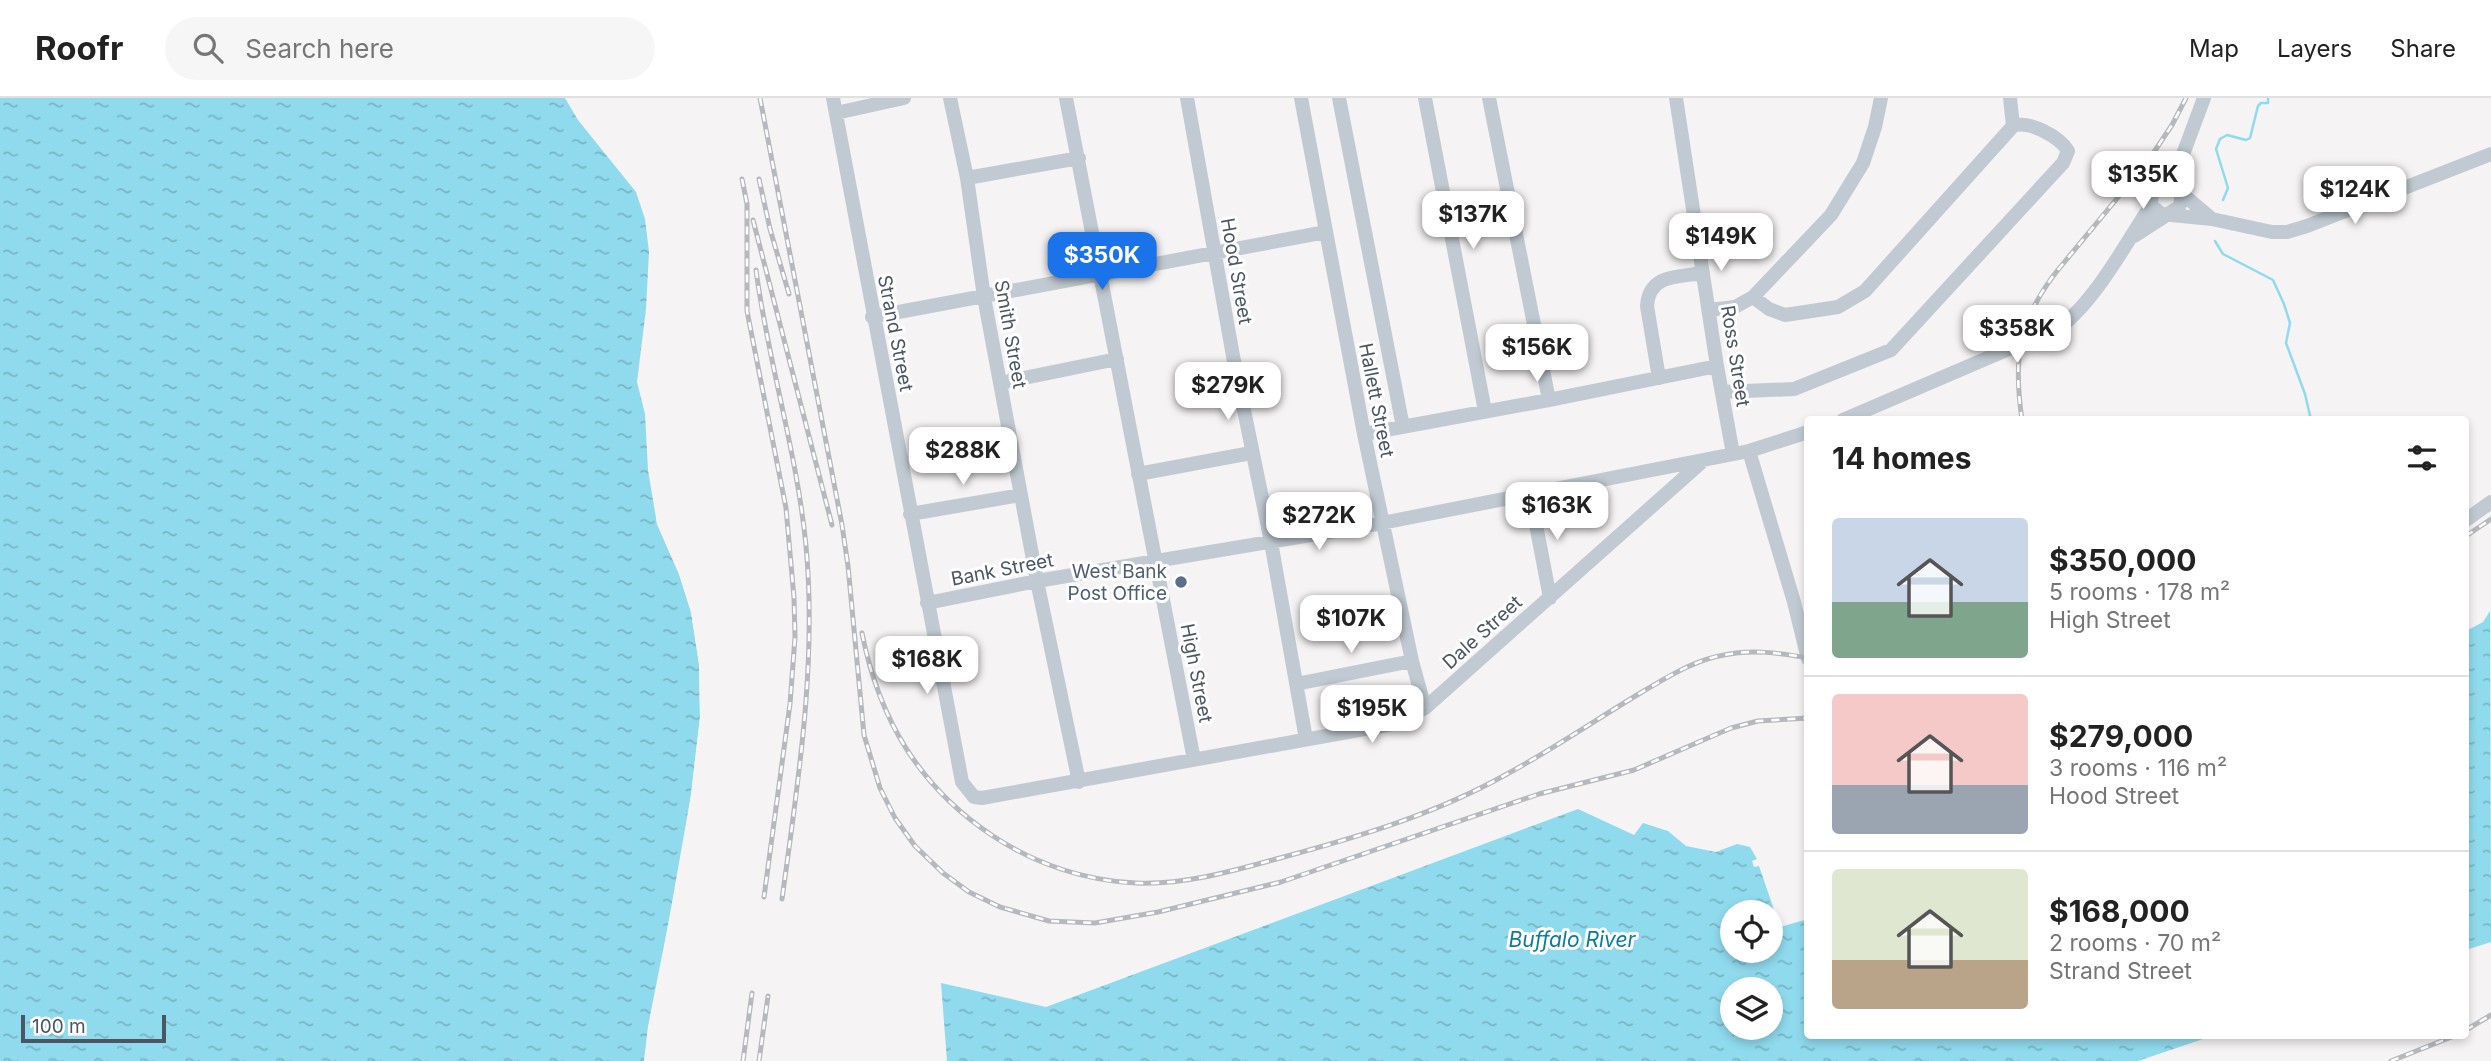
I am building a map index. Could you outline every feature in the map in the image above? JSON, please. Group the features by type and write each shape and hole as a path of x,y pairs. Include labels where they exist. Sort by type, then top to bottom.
{"street":[{"path":"834,105 904,98"},
{"name":"Smith Street","path":"950,98 967,178 985,297 1037,581 1079,782"},
{"name":"High Street","path":"1066,98 1194,760"},
{"name":"Hood Street","path":"1187,98 1306,738"},
{"name":"Hallett Street","path":"1301,98 1382,523 1425,708"},
{"path":"1339,98 1404,427"},
{"path":"1425,98 1485,411"},
{"path":"1489,98 1549,400"},
{"name":"Ross Street","path":"1676,98 1717,366 1734,454"},
{"path":"1709,310 1735,307 1753,297 1831,215 1854,178 1870,142 1881,98"},
{"path":"2010,98 2013,126"},
{"path":"2134,236 2179,207 2182,157 2204,98"},
{"name":"Strand Street","path":"834,105 962,782"},
{"path":"1723,392 1804,387 1886,354 1897,346 2066,159 2068,151 2060,142 2024,124 2013,126 1858,297 1838,307 1785,315 1769,309 1753,297"},
{"path":"2151,205 2161,214 2212,219 2256,230 2287,232 2491,154"},
{"path":"1852,416 2060,327 2078,312 2134,236 2151,205 2152,192 2162,184 2182,157"},
{"path":"967,178 1079,158"},
{"path":"2162,184 2169,184 2212,219"},
{"path":"872,317 1326,232"},
{"path":"1659,378 1647,306 1648,294 1652,286 1660,282 1703,273"},
{"path":"1000,383 1117,359"},
{"path":"1364,434 1717,366"},
{"name":"Bank Street","path":"927,603 1037,581 1382,523 1749,452 1804,433"},
{"path":"1749,452 1804,643"},
{"path":"1138,474 1251,453"},
{"name":"Dale Street","path":"962,782 971,795 982,798 1392,724 1425,708 1704,460"},
{"path":"1530,493 1550,598"},
{"path":"910,514 1021,495"},
{"path":"2469,518 2491,502"},
{"path":"1296,684 1412,661"}],"water":[{"path":"0,98 565,98 578,120 636,192 645,219 649,252 646,309 637,382 645,414 648,470 657,524 679,574 691,612 699,664 700,717 691,795 644,1061 0,1061"},
{"path":"2490,611 2491,942 2469,949 2469,629 2483,622"},
{"name":"Buffalo River","path":"1578,809 1634,835 1643,823 1668,831 1686,846 1716,852 1737,844 1750,847 1757,859 1752,861 1754,867 1759,866 1771,900 1720,900 1720,963 1783,963 1783,926 1804,920 1804,1039 2203,1039 2138,1061 947,1061 941,983 1046,1007"}],"pier":[{"path":"659,513 670,549 683,573 694,612 703,664 704,717 683,871 647,1061 644,1061 648,1026 679,870 700,717 699,664 691,612 679,574 657,524 656,516"}],"waterway":[{"path":"2223,200 2228,188 2216,149 2220,139 2227,135 2246,140 2250,138 2258,106 2268,103 2268,98"},
{"path":"2215,241 2223,254 2273,280 2290,323 2286,343 2310,416"}],"railway":[{"path":"760,98 842,525 864,735 880,788 895,818 915,846 943,873 969,892 1000,907 1049,921 1095,923 1158,912 1281,882 1539,794 1634,770 1731,728 1758,721 1804,718"},
{"path":"2021,416 2019,359 2026,324 2034,307 2057,271 2148,161 2186,98"},
{"path":"742,179 747,204 747,311 786,508 794,598 795,637 790,704 764,897"},
{"path":"759,179 789,294"},
{"path":"753,220 832,525"},
{"path":"756,270 802,511 809,590 804,723 782,899"},
{"path":"2469,534 2491,519"},
{"path":"862,633 869,664 891,722 924,773 967,817 1009,846 1044,863 1098,879 1136,883 1173,882 1227,872 1338,842 1425,813 1507,774 1625,702 1702,661 1745,652 1804,657"},
{"path":"743,1061 752,993"},
{"path":"759,1061 768,996"},
{"path":"2469,1028 2491,1015"},
{"path":"2391,1061 2446,1039"}],"place":[{"name":"West Bank Post Office","path":"1181,582"}]}
